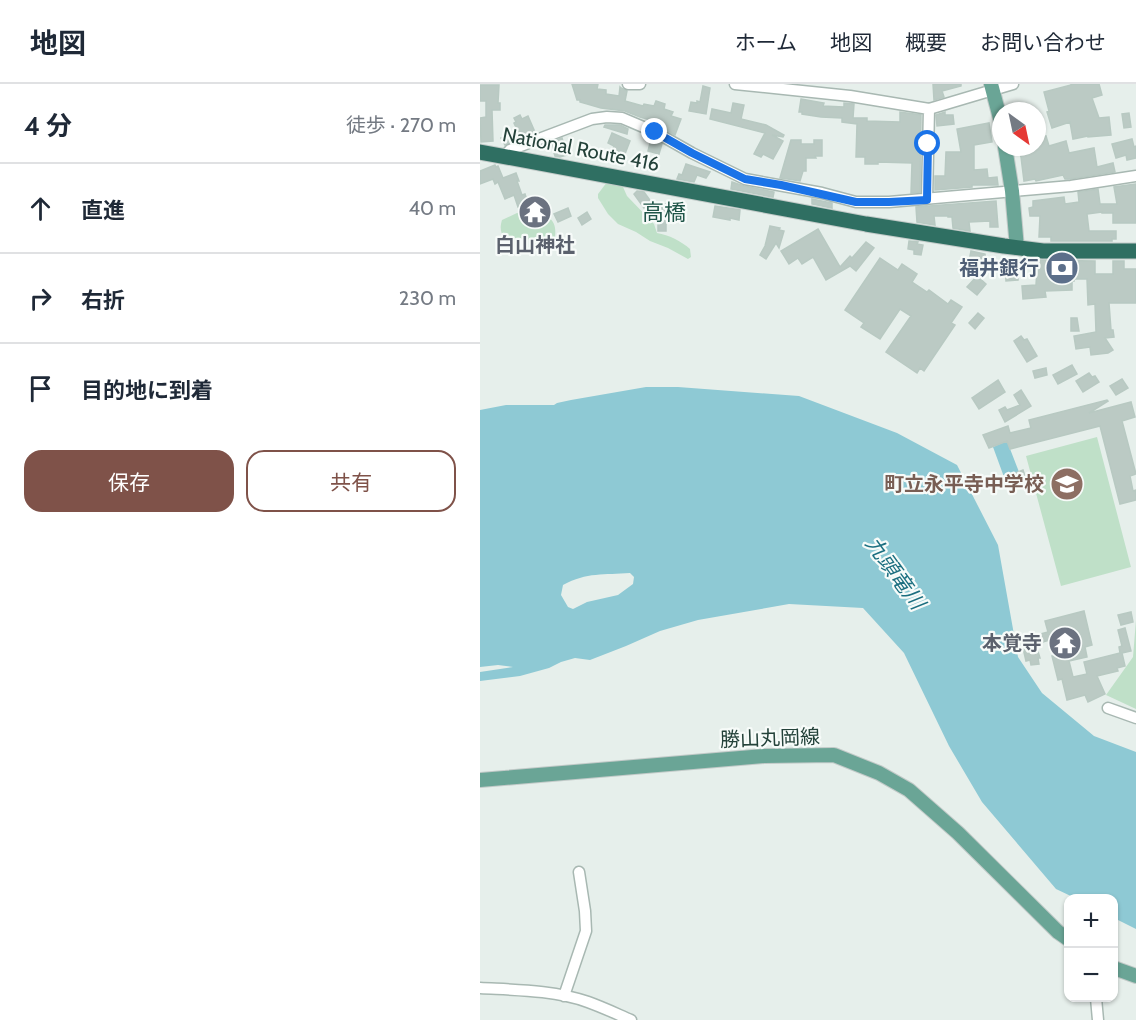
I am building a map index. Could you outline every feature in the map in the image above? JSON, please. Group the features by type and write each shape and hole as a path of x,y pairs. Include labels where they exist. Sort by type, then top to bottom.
{"highway":[{"name":"National Route 416","path":"482,155 504,157 866,224 1017,248 1081,252 1136,251"}],"main road":[{"path":"992,87 996,102"},
{"path":"1006,156 1017,248"},
{"name":"勝山丸岡線","path":"480,780 764,756 834,755 879,773 909,790 1064,936"},
{"path":"1118,970 1136,976"}],"street":[{"path":"628,84 640,84"},
{"path":"735,84 850,96 929,109 992,87 1013,84"},
{"path":"927,200 929,109"},
{"path":"504,157 510,150 592,119 607,117 622,118 649,129 745,179 856,202 927,200 1071,186 1136,176"},
{"path":"1108,708 1136,718"},
{"path":"564,996 586,931 579,872"},
{"path":"480,988 564,996 587,1001 631,1020"},
{"path":"1096,1002 1098,1020"}],"green space":[{"path":"607,182 623,187 627,196 654,224 657,233 683,243 690,249 691,257 688,259 618,224 608,214 598,198 598,194"},
{"path":"531,210 534,219 548,217 552,221 555,237 536,247 521,249 509,244 503,236 502,220"},
{"path":"1097,437 1131,567 1061,586 1026,456"},
{"path":"1136,620 1136,709 1106,695 1133,657"}],"water":[{"name":"九頭竜川","path":"646,387 678,387 799,396 897,433 957,465 998,545 1018,657 1042,693 1094,736 1136,752 1136,929 1118,920 1118,894 1067,894 1056,889 982,802 949,746 904,653 863,608 789,604 698,620 660,631 590,660 575,658 520,676 480,681 480,672 513,667 498,665 480,667 480,410 506,405 554,405","holes":["630,573 634,577 633,584 618,595 587,602 573,609 568,607 561,595 563,585 596,575"]},
{"path":"1007,441 1019,472 1004,477 993,447"}],"building":[{"path":"572,84 598,84 597,89 606,90 606,94 619,96 620,87 627,91 625,101 643,106 644,104 654,106 656,101 665,104 664,109 673,112 671,116 681,119 675,135 654,121 625,111 580,102 577,100"},
{"path":"933,84 961,84 961,86 942,91 944,97 934,100"},
{"path":"1071,84 1099,84 1102,95 1092,98 1099,118 1109,117 1111,135 1073,139 1070,122 1052,128 1044,92"},
{"path":"480,85 499,85 500,110 492,110 493,141 481,142 480,118 486,117 486,101 480,101"},
{"path":"703,86 710,88 706,114 689,111 691,102 700,102"},
{"path":"801,99 824,103 823,106 844,107 844,103 854,104 853,118 867,118 867,121 900,122 900,112 921,115 920,192 911,193 912,163 865,164 865,157 856,157 857,124 842,122 842,118 802,114 799,112"},
{"path":"733,103 744,105 741,119 766,125 784,135 783,137 772,135 783,141 773,159 763,154 761,157 754,154 765,133 710,119 712,109 731,113"},
{"path":"945,112 945,115 953,115 954,124 937,126 936,115"},
{"path":"1129,113 1131,127 1124,128 1122,114"},
{"path":"520,115 522,119 528,116 535,132 505,145 501,138 517,130 514,118"},
{"path":"989,123 992,142 974,145 974,170 987,169 988,178 997,177 998,185 972,185 972,187 935,190 935,176 945,176 946,152 961,152 957,129"},
{"path":"605,125 620,125 628,129 627,134 604,127"},
{"path":"612,133 630,141 623,159 611,154 614,146 608,143"},
{"path":"1046,136 1049,146 1066,141 1069,153 1094,148 1097,167 1113,163 1115,172 1070,179 1065,179 1063,175 1036,181 1035,179 1024,181 1021,157 1046,156"},
{"path":"562,138 567,155 555,156 551,142"},
{"path":"651,139 662,144 659,154 648,151"},
{"path":"1132,139 1134,147 1136,146 1136,158 1127,160 1126,155 1116,158 1112,144"},
{"path":"791,140 801,140 801,144 814,144 814,140 822,140 822,156 806,158 806,171 803,171 800,181 780,178"},
{"path":"686,164 710,172 706,178 697,175 694,182 677,179 679,174 682,175"},
{"path":"498,166 503,178 516,173 522,195 525,194 528,203 518,207 514,195 505,199 498,182 495,184 493,179 480,184 480,171"},
{"path":"732,182 774,192 773,197 731,189"},
{"path":"1136,184 1136,223 1113,223 1113,213 1087,214 1089,231 1116,231 1116,239 1112,241 1051,241 1051,237 1039,237 1040,216 1030,216 1029,208 1033,207 1033,201 1064,197 1065,204 1079,202 1078,192 1098,189 1100,204 1117,204 1114,187"},
{"path":"637,191 644,192 652,203 644,208 634,194"},
{"path":"812,199 832,203 832,208 812,204"},
{"path":"996,201 998,227 990,227 990,221 969,222 970,231 953,228 952,217 948,216 934,216 935,225 917,222 916,207"},
{"path":"668,204 669,217 666,217 666,231 658,231 658,212 650,213 650,205"},
{"path":"544,205 546,213 536,216 533,208"},
{"path":"715,206 740,210 739,220 713,217"},
{"path":"568,208 571,216 558,222 554,214"},
{"path":"587,212 591,219 582,225 578,218"},
{"path":"770,226 784,231 779,248 776,243 766,259 760,255"},
{"path":"818,229 840,267 850,256 852,258 866,242 874,248 856,271 850,266 826,280 813,257 802,264 798,258 789,264 781,251"},
{"path":"909,241 923,245 921,255 914,254 914,250 908,249"},
{"path":"971,251 985,254 986,263 969,261"},
{"path":"880,258 898,270 902,264 917,274 912,282 927,292 929,290 948,304 951,300 962,307 951,323 955,325 924,371 920,368 917,373 886,352 911,316 900,309 880,339 861,327 864,323 845,310"},
{"path":"1035,260 1095,261 1095,274 1113,274 1113,261 1124,261 1124,269 1136,269 1136,303 1109,303 1111,330 1113,330 1114,337 1105,338 1113,350 1108,353 1091,355 1090,347 1076,349 1074,336 1096,332 1095,304 1088,305 1087,279 1074,279 1072,290 1045,291 1046,297 1023,299 1022,286 1036,285"},
{"path":"1005,265 1013,265 1013,273 1018,273 1018,280 1006,281"},
{"path":"977,276 986,284 977,295 967,287"},
{"path":"978,313 984,318 975,329 969,323"},
{"path":"1071,318 1077,318 1079,331 1071,331"},
{"path":"1021,336 1024,340 1027,339 1037,356 1027,362 1014,341"},
{"path":"1072,365 1077,374 1058,384 1053,375"},
{"path":"1046,368 1047,375 1035,378 1033,371"},
{"path":"1089,373 1099,382 1083,392 1076,381"},
{"path":"1122,379 1128,388 1116,395 1110,386"},
{"path":"998,380 1005,392 979,409 972,398"},
{"path":"1021,390 1031,406 1005,422 999,410 1005,407 1007,410 1020,405 1014,395"},
{"path":"1107,400 1089,413 1131,402 1135,417 1122,421 1136,474 1130,476 1133,491 1136,490 1136,500 1120,504 1100,426 1010,449 1007,441 989,448 983,435 1008,426 1010,433 1031,428 1029,420"},
{"path":"1023,470 1025,476 1003,485 1000,479"},
{"path":"1084,611 1092,645 1085,647 1087,657 1069,661 1073,677 1087,674 1084,662 1120,653 1119,647 1122,646 1118,630 1125,628 1131,651 1122,653 1125,666 1117,668 1118,671 1097,676 1105,694 1088,702 1085,695 1067,700 1062,679 1058,680 1050,640 1031,645 1029,637 1048,632 1045,621"},
{"path":"1131,612 1133,622 1121,625 1118,615"},
{"path":"1036,645 1040,658 1038,658 1039,664 1031,665 1030,660 1026,661 1023,648"}],"place":[{"name":"白山神社","path":"535,212"},
{"name":"福井銀行","path":"1062,268"},
{"name":"町立永平寺中学校","path":"1067,484"},
{"name":"本覚寺","path":"1065,643"}],"district":[{"name":"高橋","path":"664,212"}],"route":[{"path":"655,132 745,179 822,193 856,202 927,200 928,144"}]}
